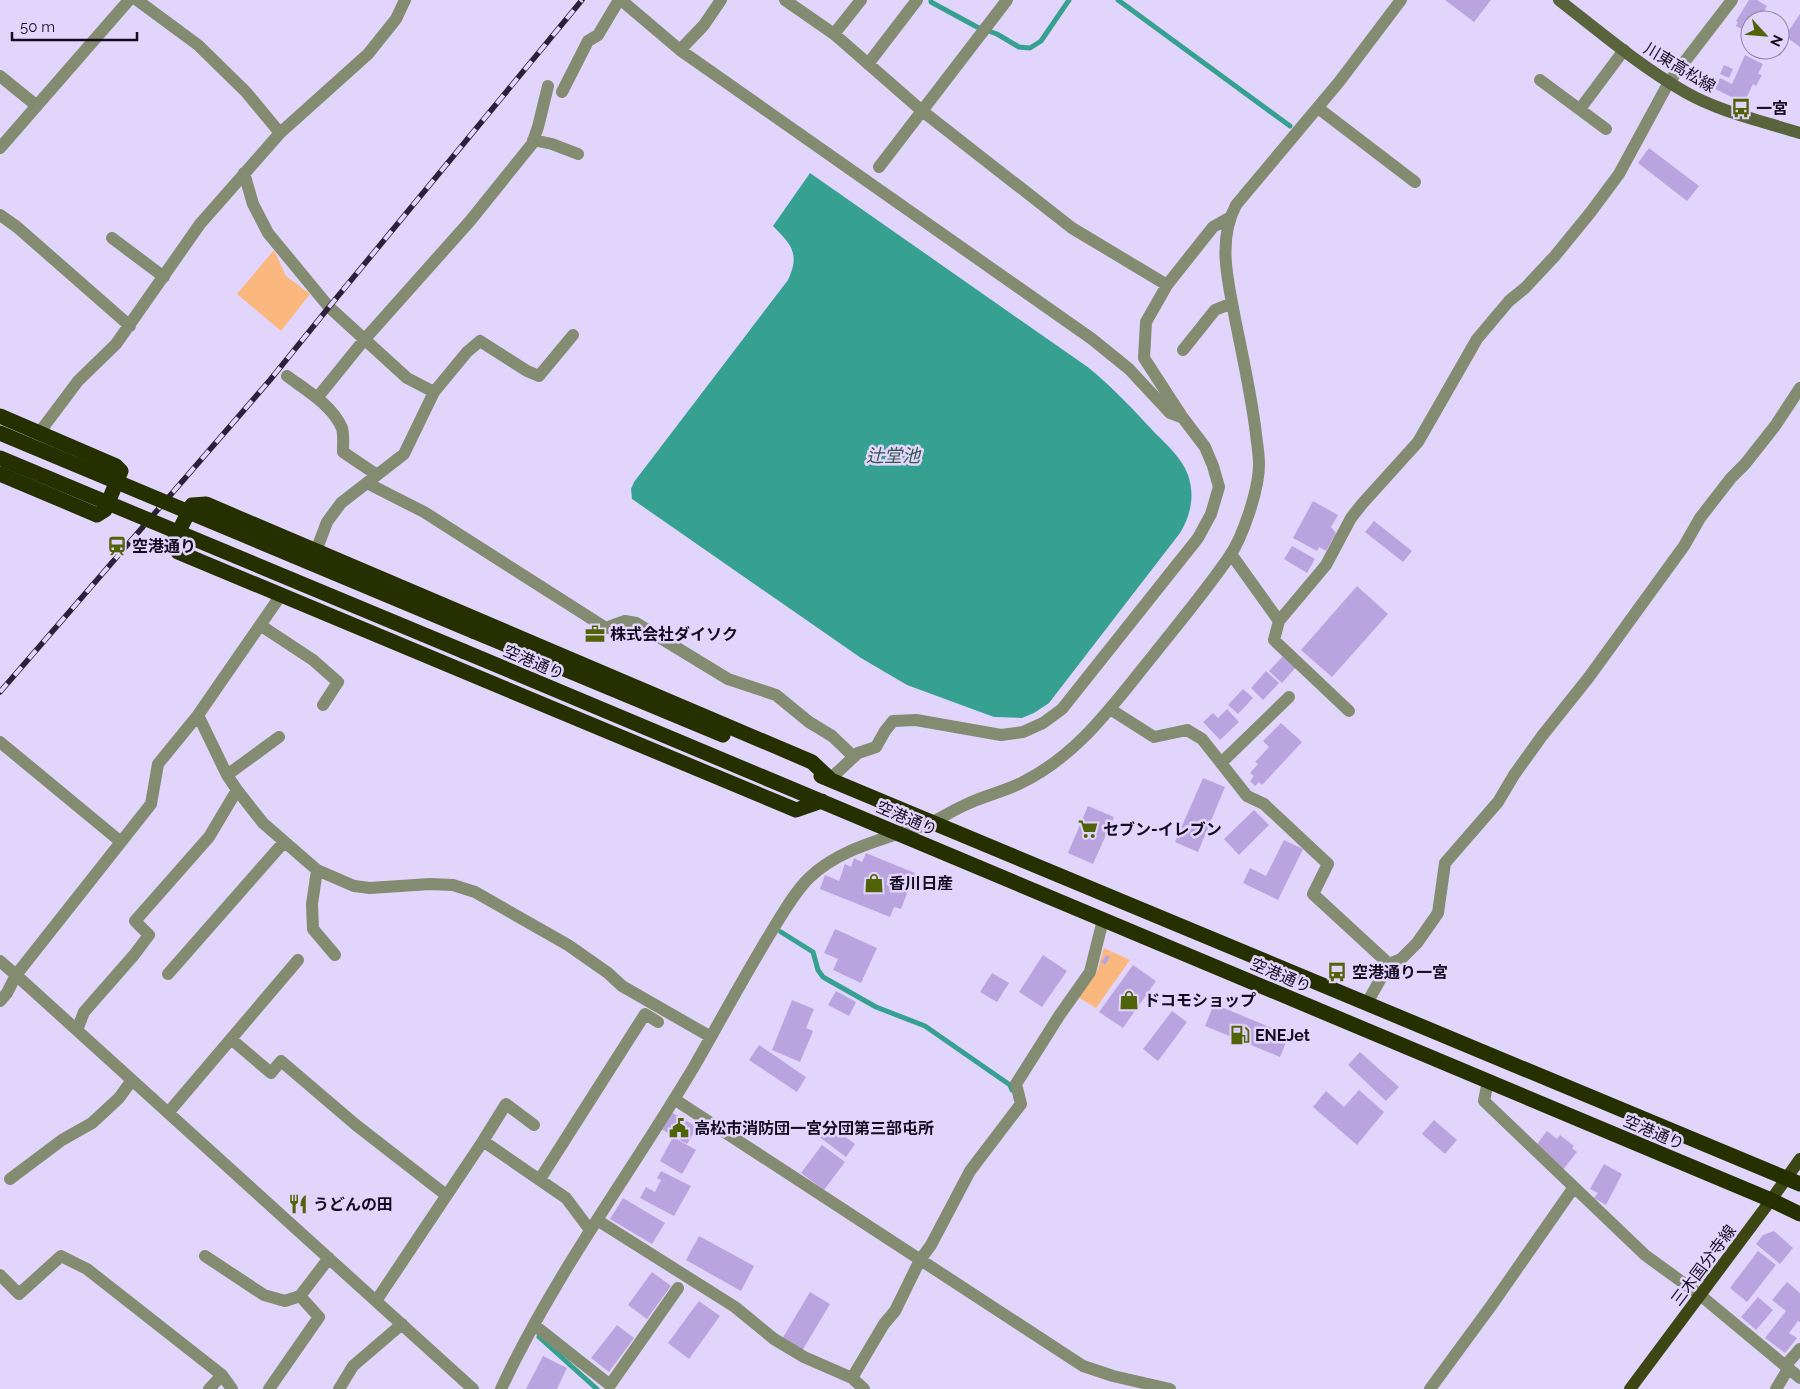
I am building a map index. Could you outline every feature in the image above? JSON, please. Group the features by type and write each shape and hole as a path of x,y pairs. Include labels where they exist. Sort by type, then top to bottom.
{"highway":[{"path":"0,416 116,466 121,471 105,510 97,515 0,474"},
{"name":"空港通り","path":"0,433 1793,1181"},
{"name":"空港通り","path":"0,458 822,801 1771,1200 1800,1214"},
{"path":"822,801 796,810 178,552 173,543 192,505 206,504 812,762 830,779"}],"main road":[{"name":"川東高松線","path":"1559,0 1624,50 1686,93 1713,105 1800,133"},
{"name":"三木国分寺線","path":"1630,1389 1771,1200 1793,1181 1800,1159"}],"street":[{"path":"0,148 129,0"},
{"path":"137,0 198,44 246,92 280,133"},
{"path":"39,433 78,381 116,344 130,326 200,224 280,133 368,54 396,19 405,0"},
{"path":"562,92 588,41 598,35 620,0 680,50 1092,340 1129,369 1170,413 1183,418"},
{"path":"680,50 704,25 721,0"},
{"path":"785,0 834,34 921,110 1072,228 1167,285"},
{"path":"834,34 861,0"},
{"path":"868,64 916,0"},
{"path":"879,167 1007,0"},
{"path":"501,1389 534,1325 593,1225 674,1099 792,898 824,866 857,848 933,822 968,803 1018,785 1049,768 1073,749 1110,709 1232,554 1252,501 1259,465 1254,416 1225,266 1229,218 1236,205 1318,108 1401,0"},
{"path":"1350,711 1274,640 1279,621 1326,565 1351,518 1418,442 1477,339 1509,301 1525,288 1554,257 1619,174 1669,82 1732,0"},
{"path":"1580,109 1624,50"},
{"path":"0,76 37,106"},
{"path":"1540,80 1606,129"},
{"path":"317,398 364,340 470,221 533,140 548,86"},
{"path":"1318,108 1414,182"},
{"path":"533,140 552,144 578,154"},
{"path":"244,173 253,204 268,233 328,307 407,378 434,392"},
{"path":"0,215 17,227 130,326"},
{"path":"830,779 858,753 876,747 885,731 894,721 916,720 1001,735 1023,732 1043,723 1062,709 1198,538 1211,514 1219,487 1205,447 1183,418 1144,358 1146,322 1167,285 1213,227 1229,218"},
{"path":"112,238 164,277"},
{"path":"1182,350 1214,310 1232,303"},
{"path":"316,551 327,522 341,503 404,454 434,392 467,352 480,341 527,371 539,376 573,335"},
{"path":"287,376 317,398 333,413 343,430 343,452 372,479 606,628 625,621 636,623 728,679 776,696 809,722 832,736 854,757"},
{"path":"1367,1003 1389,964 1402,959 1417,943 1438,913 1445,863 1498,802 1514,775 1542,736 1588,677 1684,546 1700,518 1731,478 1745,464 1800,388"},
{"path":"1232,554 1279,621"},
{"path":"0,1001 7,993 16,975 151,804 158,764 198,715 281,595"},
{"path":"260,625 313,660 338,682 323,705"},
{"path":"1221,763 1289,697"},
{"path":"1110,709 1154,737 1187,730 1202,739 1248,796 1264,804 1328,864 1313,894 1389,964"},
{"path":"198,715 227,775 238,790 263,822 317,870 354,886 370,888 430,884 453,885 475,892 568,945 608,973 622,986 711,1037"},
{"path":"227,775 279,737"},
{"path":"0,742 121,842"},
{"path":"77,1030 84,1012 134,955 149,934 135,921 209,837 238,790"},
{"path":"168,974 284,842"},
{"path":"317,870 312,904 313,929 335,955"},
{"path":"852,1378 884,1324 895,1311 920,1260 932,1245 970,1171 1020,1104 1016,1084 1059,1016 1090,972 1103,920"},
{"path":"168,1113 298,960"},
{"path":"0,961 474,1389"},
{"path":"540,1180 645,1014 658,1022"},
{"path":"231,1039 271,1073 281,1061 356,1125 446,1195"},
{"path":"10,1179 62,1140 92,1123 119,1098 132,1080"},
{"path":"1488,1081 1484,1101 1645,1255 1700,1295 1800,1378"},
{"path":"674,1099 1083,1366 1114,1376 1170,1389"},
{"path":"376,1300 506,1104 534,1125"},
{"path":"483,1141 566,1198 593,1225 735,1307 774,1339 804,1357 852,1378 864,1389"},
{"path":"1430,1389 1574,1187"},
{"path":"0,1275 19,1294 61,1256 87,1269 222,1375 232,1389"},
{"path":"204,1256 264,1295 285,1301 300,1296 329,1258"},
{"path":"534,1325 610,1385 678,1288"},
{"path":"270,1389 319,1317 300,1296"},
{"path":"338,1389 353,1366 402,1324"},
{"path":"1776,1389 1800,1349"},
{"path":"209,1389 222,1375"}],"shaded area":[{"path":"274,250 286,276 310,294 281,331 237,294"},
{"path":"1104,948 1130,960 1096,1008 1078,997 1097,972"}],"water":[{"name":"辻堂池","path":"810,173 1089,368 1123,399 1169,447 1178,457 1188,475 1191,505 1180,533 1049,703 1022,718 994,717 907,685 861,658 632,499 631,489 634,482 788,280 792,271 794,256 785,239 773,226"}],"building":[{"path":"1445,0 1491,0 1474,22"},
{"path":"1749,0 1757,0 1767,6 1765,10 1743,10"},
{"path":"1800,14 1800,47 1790,40 1790,29"},
{"path":"1740,15 1740,28 1736,26 1738,22 1736,21"},
{"path":"1743,60 1755,60 1763,64 1758,74 1762,75 1756,86 1753,84 1744,103 1715,89 1720,78 1732,84"},
{"path":"1724,65 1733,69 1729,78 1720,74"},
{"path":"1649,148 1699,186 1687,201 1638,163"},
{"path":"1313,501 1338,515 1331,527 1336,533 1326,551 1319,547 1317,551 1293,538"},
{"path":"1374,521 1412,551 1403,562 1365,532"},
{"path":"1292,546 1315,559 1307,573 1284,559"},
{"path":"1357,586 1388,614 1332,677 1301,650"},
{"path":"1285,654 1297,666 1282,683 1269,671"},
{"path":"1266,671 1279,683 1263,700 1251,688"},
{"path":"1243,689 1253,698 1238,714 1228,705"},
{"path":"1227,709 1239,722 1220,740 1203,722 1213,713 1218,718"},
{"path":"1281,723 1302,742 1262,785 1259,782 1255,786 1250,781 1254,776 1250,773 1258,764 1255,762 1269,747 1263,741"},
{"path":"1203,778 1225,787 1198,852 1175,842"},
{"path":"1088,806 1114,817 1093,864 1068,853"},
{"path":"1254,810 1269,825 1239,855 1224,839"},
{"path":"1284,840 1303,849 1278,900 1243,883 1250,868 1266,876"},
{"path":"866,853 915,873 901,909 894,907 890,917 820,889 825,875 839,881 845,864 851,867 854,858 862,862"},
{"path":"835,929 877,948 861,983 833,970 838,959 824,953"},
{"path":"1043,955 1067,971 1042,1007 1019,992"},
{"path":"1106,955 1110,957 1105,965 1101,962"},
{"path":"1133,965 1156,981 1123,1028 1099,1012"},
{"path":"992,973 1009,983 997,1002 980,992"},
{"path":"836,991 856,1002 849,1016 828,1005"},
{"path":"792,1000 814,1009 806,1028 813,1031 800,1062 772,1050"},
{"path":"1214,1004 1289,1035 1280,1057 1205,1026"},
{"path":"1172,1011 1187,1022 1158,1061 1143,1049"},
{"path":"759,1045 806,1077 797,1092 749,1060"},
{"path":"1360,1052 1399,1087 1386,1101 1348,1065"},
{"path":"1359,1090 1384,1112 1357,1145 1313,1107 1326,1091 1344,1107"},
{"path":"671,1112 697,1127 687,1144 661,1129"},
{"path":"1434,1120 1457,1140 1445,1154 1422,1134"},
{"path":"827,1123 855,1144 846,1157 818,1136"},
{"path":"1547,1131 1557,1139 1560,1135 1574,1146 1572,1148 1577,1152 1562,1171 1534,1148"},
{"path":"673,1137 696,1150 682,1174 660,1161"},
{"path":"822,1145 845,1162 824,1190 801,1173"},
{"path":"1604,1164 1622,1174 1606,1205 1594,1198 1598,1193 1590,1189"},
{"path":"661,1171 691,1186 674,1216 640,1198 646,1187 655,1192 661,1180 657,1178"},
{"path":"623,1198 665,1223 652,1244 610,1219"},
{"path":"1774,1231 1793,1248 1780,1264 1756,1244 1763,1235"},
{"path":"699,1236 754,1266 741,1291 686,1260"},
{"path":"1758,1251 1776,1265 1747,1302 1730,1288"},
{"path":"652,1272 671,1286 647,1319 628,1305"},
{"path":"1787,1282 1800,1293 1800,1322 1798,1321 1789,1333 1797,1338 1785,1353 1765,1338 1786,1311 1772,1300"},
{"path":"810,1292 830,1304 802,1351 782,1339"},
{"path":"1758,1297 1773,1310 1756,1330 1741,1317"},
{"path":"699,1301 720,1316 689,1359 668,1343"},
{"path":"617,1325 634,1338 609,1372 591,1358"},
{"path":"543,1356 567,1368 557,1389 526,1389"}],"waterway":[{"path":"931,0 931,2 977,27 997,34 1019,47 1030,48 1041,41 1069,0"},
{"path":"1118,0 1290,126"},
{"path":"781,932 813,952 818,970 823,977 876,1007 925,1026 1010,1085 1012,1090"},
{"path":"539,1337 597,1389"}],"railway":[{"path":"0,692 270,380 582,0"}],"place":[{"name":"一宮","path":"1741,108"},
{"name":"空港通り","path":"117,546"},
{"name":"株式会社ダイソク","path":"595,634"},
{"name":"セブン-イレブン","path":"1088,829"},
{"name":"香川日産","path":"874,883"},
{"name":"空港通り一宮","path":"1337,972"},
{"name":"ドコモショップ","path":"1129,1000"},
{"name":"ENEJet","path":"1240,1035"},
{"name":"高松市消防団一宮分団第三部屯所","path":"679,1128"},
{"name":"うどんの田","path":"298,1204"}]}
